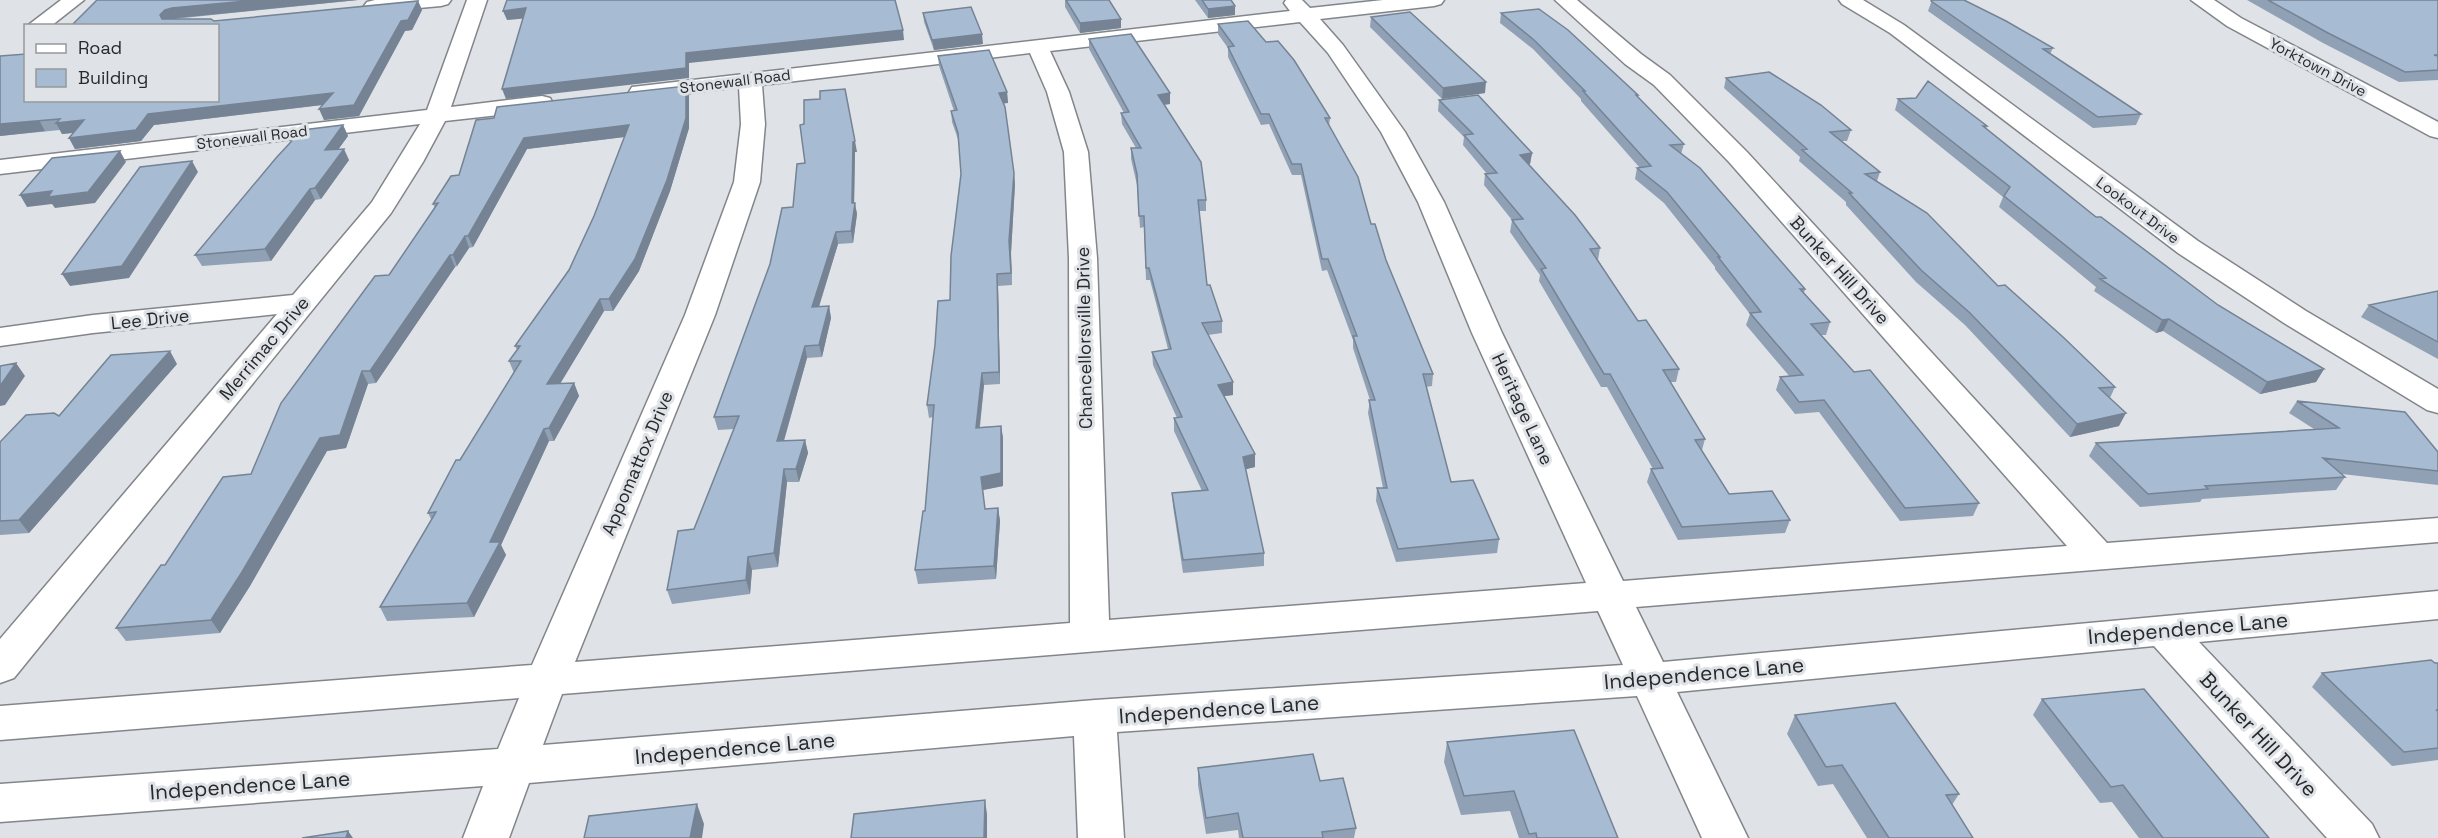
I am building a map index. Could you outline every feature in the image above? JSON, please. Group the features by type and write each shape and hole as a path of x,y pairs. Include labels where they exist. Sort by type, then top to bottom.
{"street":[{"path":"40,24 74,0"},
{"path":"349,9 441,0"},
{"name":"Merrimac Drive","path":"0,667 382,207 411,162 436,116 477,0"},
{"name":"Stonewall Road","path":"622,94 1037,46 1298,8 1434,0"},
{"name":"Bunker Hill Drive","path":"1565,0 1662,80 1738,157 2098,557"},
{"name":"Lookout Drive","path":"1849,0 1897,29 2188,247 2295,317 2438,403"},
{"name":"Yorktown Drive","path":"2200,0 2234,22 2438,130"},
{"name":"Heritage Lane","path":"1298,8 1336,49 1393,132 1431,202 1486,333 1652,679 1725,838"},
{"name":"Chancellorsville Drive","path":"1037,46 1058,92 1076,152 1083,258 1090,637"},
{"name":"Appomattox Drive","path":"486,838 547,679 700,315 747,182 753,124 750,79"},
{"name":"Stonewall Road","path":"0,167 564,101"},
{"path":"2396,108 2438,106"},
{"name":"Lee Drive","path":"0,337 93,324 301,303"},
{"path":"0,723 2438,530"},
{"name":"Independence Lane","path":"0,802 514,766 1095,717 1652,679 2438,606"},
{"name":"Bunker Hill Drive","path":"2163,630 2356,838"},
{"path":"1095,717 1101,838"}],"building":[{"path":"97,0 257,0 172,8 160,15 162,19 211,19 214,21 418,1 408,20 401,21 354,105 319,109 333,93 148,114 136,130 69,138 84,120 56,123 60,119 0,124 0,56 24,54 24,102 219,102 219,24 73,24"},
{"path":"507,0 895,0 903,30 686,53 686,68 502,89 526,8 503,11"},
{"path":"1066,0 1109,0 1121,19 1080,23"},
{"path":"1202,0 1231,0 1235,6 1208,9"},
{"path":"1932,0 1964,0 2006,21 2053,48 2043,49 2141,114 2098,117"},
{"path":"2268,0 2438,0 2438,55 2434,55 2438,56 2438,70 2405,72"},
{"path":"971,7 982,34 932,40 923,13"},
{"path":"1539,9 1568,30 1638,95 1636,95 1684,144 1670,145 1700,168 1805,289 1800,289 1830,322 1811,324 1854,372 1870,370 1979,503 1905,508 1824,400 1799,402 1780,377 1803,375 1750,313 1761,312 1718,257 1720,257 1667,192 1637,168 1651,166 1583,91 1585,91 1534,40 1501,13"},
{"path":"1410,12 1486,82 1443,88 1371,17"},
{"path":"1248,21 1266,42 1278,41 1294,60 1330,118 1325,118 1358,177 1371,224 1375,224 1386,260 1433,374 1423,374 1451,482 1473,480 1499,539 1398,549 1377,488 1387,488 1369,400 1375,400 1353,336 1357,336 1328,259 1322,259 1301,164 1292,164 1269,114 1261,114 1228,47 1234,46 1218,24"},
{"path":"1131,34 1170,93 1158,95 1201,162 1206,200 1198,200 1207,285 1210,285 1222,321 1202,323 1233,382 1218,385 1255,454 1243,457 1264,553 1183,560 1172,493 1208,490 1174,418 1182,417 1152,352 1171,349 1149,268 1146,268 1144,216 1139,216 1137,174 1131,148 1141,148 1121,113 1129,112 1089,39"},
{"path":"989,50 1007,92 999,93 1005,107 1014,173 1009,241 1011,273 997,274 999,372 982,373 976,428 1001,426 1001,473 981,477 985,509 998,508 994,566 915,570 923,511 925,511 934,405 927,405 938,301 950,300 951,256 961,174 958,133 951,111 957,110 938,56"},
{"path":"1769,72 1821,105 1851,130 1830,132 1880,172 1865,174 1927,213 1998,286 2005,285 2063,337 2115,387 2099,388 2126,413 2077,424 1970,313 1921,270 1849,193 1852,193 1802,150 1807,149 1726,78"},
{"path":"1928,81 1987,126 1983,126 2096,217 2101,217 2218,305 2324,369 2267,382 2169,319 2162,320 2100,279 2106,278 2004,196 2010,187 1898,99 1916,98"},
{"path":"686,86 686,118 667,180 635,259 609,299 600,299 547,384 574,383 549,428 544,429 490,542 500,542 467,603 380,607 436,512 428,513 456,460 460,460 521,361 509,361 520,346 515,346 569,270 594,216 629,125 524,138 468,236 465,236 453,255 450,255 370,371 362,371 340,435 320,438 242,572 211,620 116,628 161,565 165,565 223,477 251,474 281,403 375,276 389,275 438,203 433,204 451,176 459,175 476,120 494,118 497,107"},
{"path":"845,89 855,141 853,142 852,203 855,203 851,231 836,232 812,307 829,306 819,345 805,346 777,441 805,440 796,469 784,469 774,553 748,557 746,580 667,590 678,531 694,529 739,416 714,417 770,264 782,208 793,207 797,164 805,163 800,125 804,124 804,100 820,99 820,91"},
{"path":"1478,95 1532,153 1520,155 1575,215 1600,248 1590,249 1638,321 1646,320 1679,369 1663,370 1705,439 1695,440 1729,494 1772,491 1790,520 1682,527 1651,469 1663,468 1610,374 1604,374 1541,269 1546,268 1512,220 1523,219 1485,174 1497,173 1464,135 1473,134 1439,100"},
{"path":"343,125 325,150 344,149 315,188 310,189 265,249 195,255 302,130"},
{"path":"120,151 88,192 48,197 52,191 20,195 52,158"},
{"path":"192,161 122,266 62,274 140,167"},
{"path":"2438,291 2438,342 2369,305"},
{"path":"170,351 19,520 0,521 0,442 26,415 54,413 59,416 111,355"},
{"path":"16,363 0,386 0,366"},
{"path":"2297,401 2405,412 2438,452 2438,471 2323,458 2345,477 2205,486 2208,489 2148,494 2096,443 2339,428"},
{"path":"2431,660 2438,663 2438,710 2436,710 2438,711 2438,748 2404,752 2322,673"},
{"path":"2144,689 2269,838 2163,838 2123,785 2111,787 2042,699"},
{"path":"1895,703 1959,794 1946,795 1973,838 1889,838 1842,765 1826,767 1795,715"},
{"path":"1574,730 1618,838 1537,838 1536,833 1529,834 1514,791 1464,796 1447,742"},
{"path":"1313,754 1320,781 1343,778 1356,828 1322,832 1323,838 1243,838 1238,813 1206,818 1198,768"},
{"path":"985,800 984,838 851,838 854,814"},
{"path":"697,804 690,838 584,838 589,816"},
{"path":"348,831 346,838 302,838"}]}
